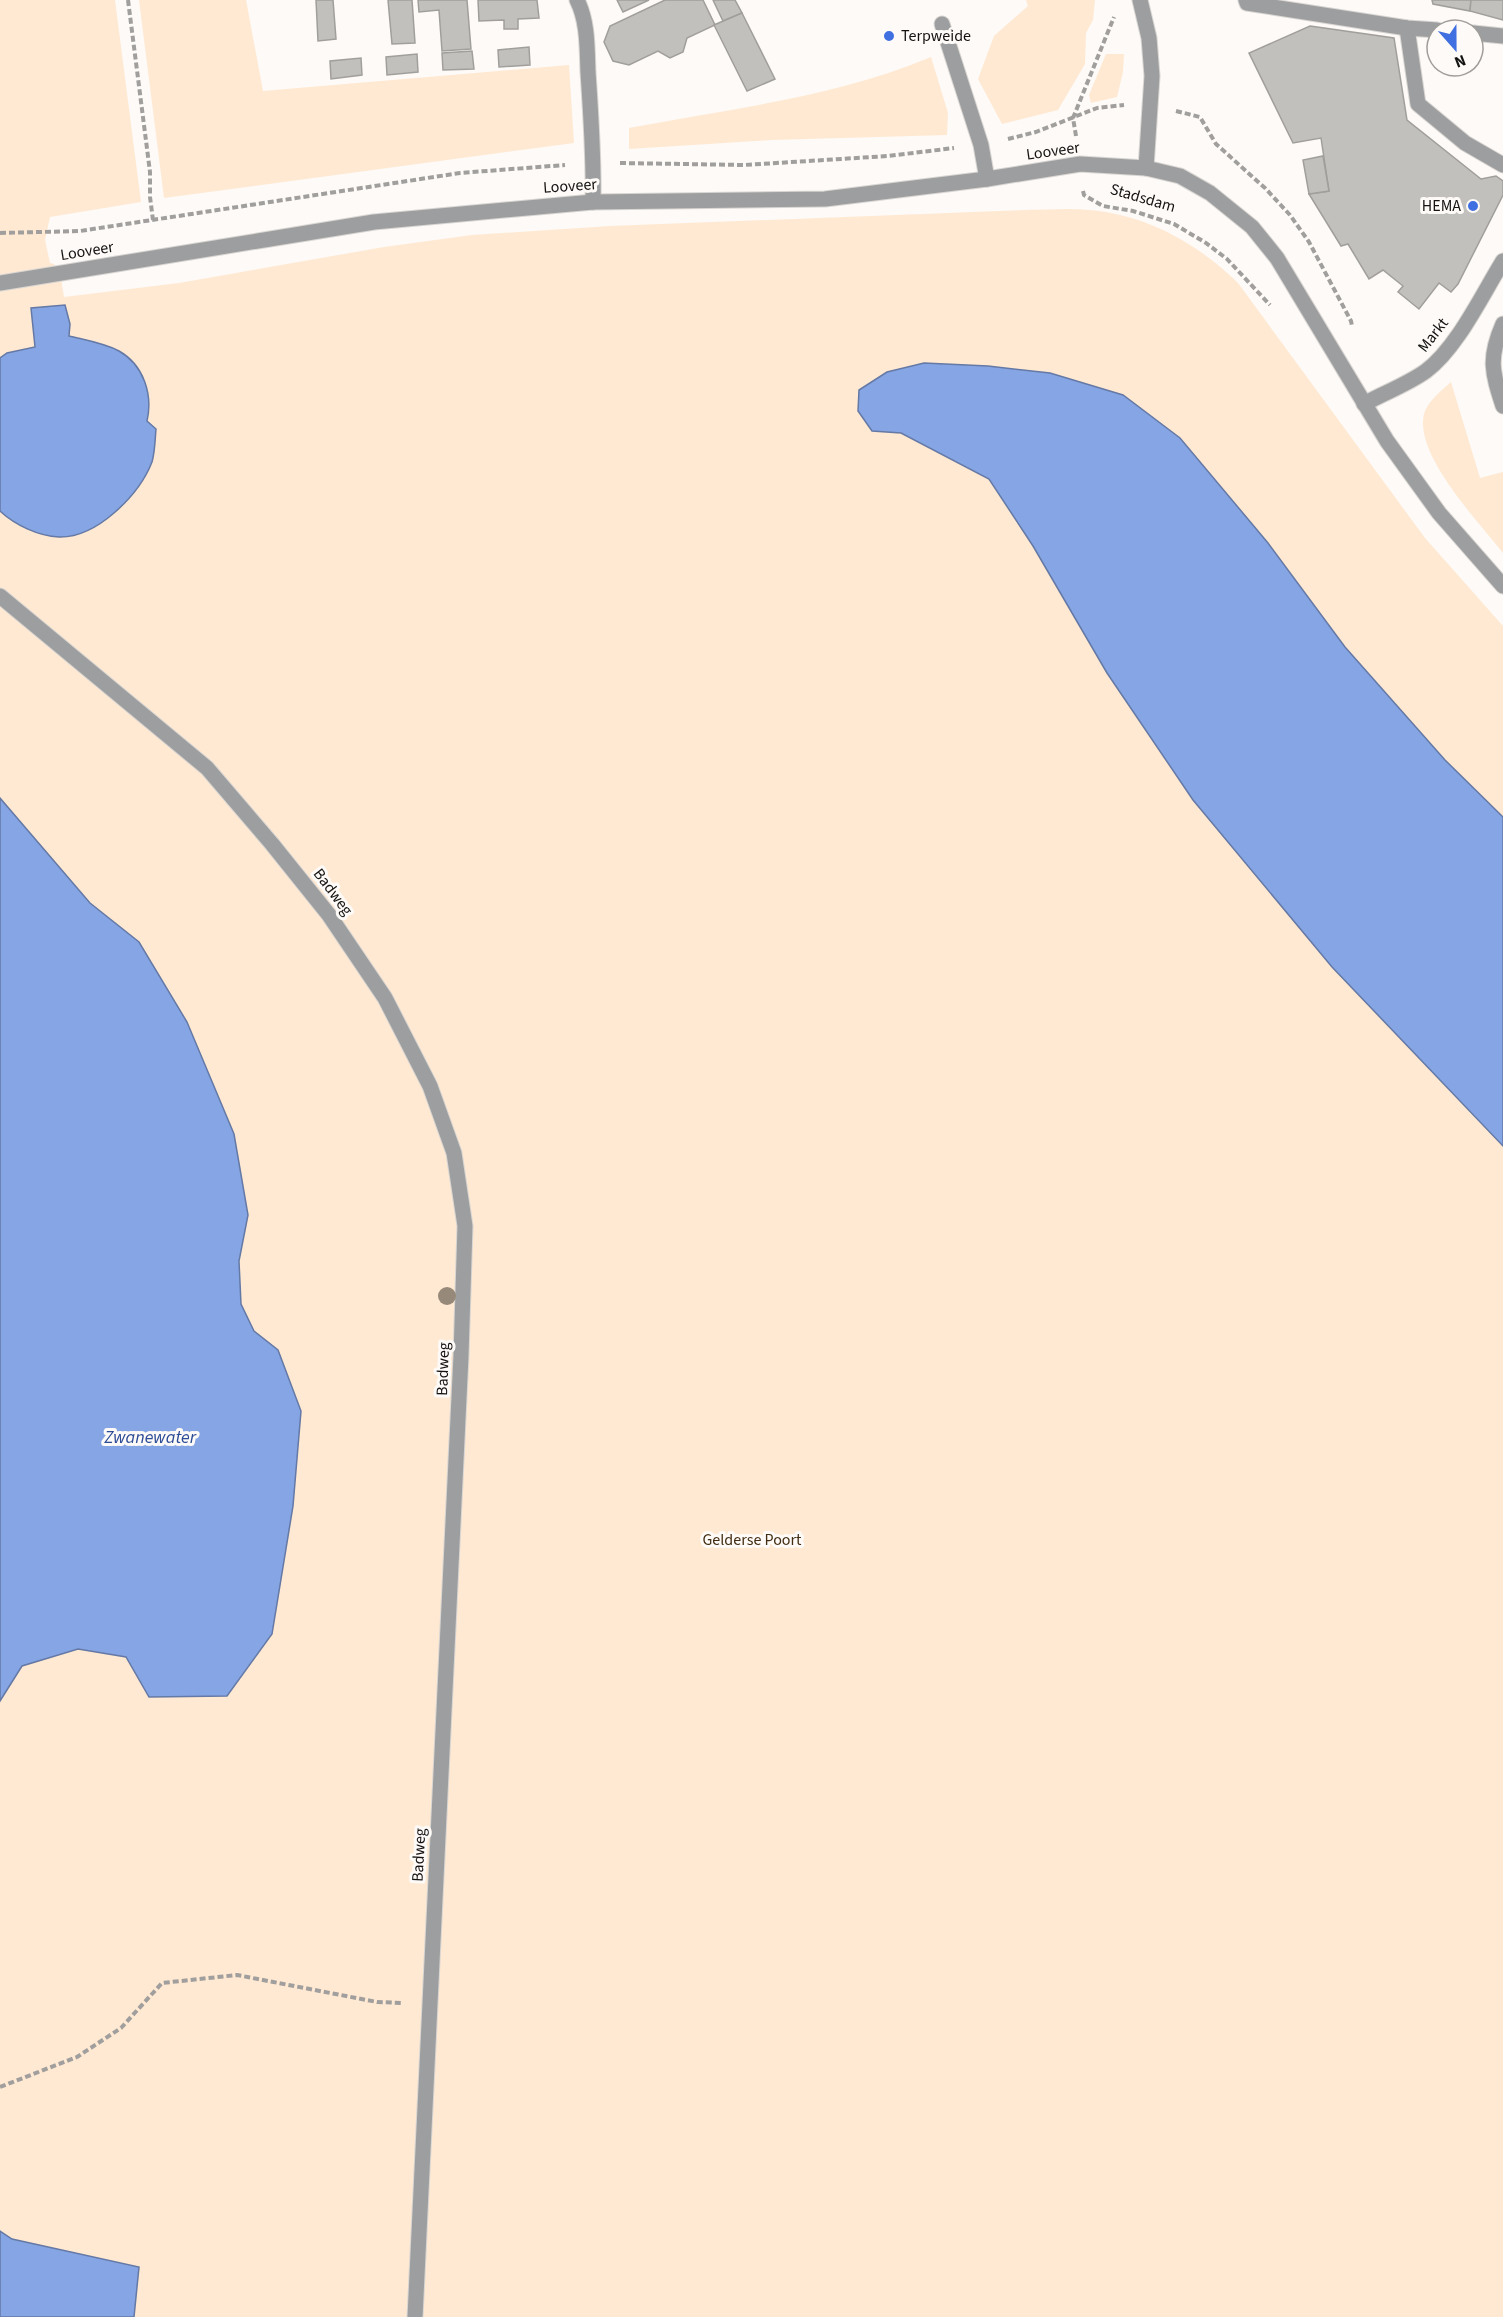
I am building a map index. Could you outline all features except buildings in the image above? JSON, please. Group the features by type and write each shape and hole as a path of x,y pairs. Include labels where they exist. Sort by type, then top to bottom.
{"street":[{"path":"577,0 584,13 594,162 593,202"},
{"name":"Stadsdam","path":"1140,0 1149,38 1152,76 1146,168 1180,176 1210,193 1252,227 1277,258 1387,441 1438,513 1503,585"},
{"path":"1246,2 1425,29"},
{"path":"942,24 981,145 987,179"},
{"path":"1407,28 1418,104 1465,143 1503,165"},
{"path":"1485,34 1503,36"},
{"name":"Looveer","path":"0,284 374,222 593,202 825,199 987,179 1080,164 1146,168"},
{"name":"Markt","path":"1364,404 1424,372 1436,362 1450,346 1503,261"},
{"path":"1503,324 1495,342 1492,374 1503,406"},
{"name":"Badweg","path":"0,596 207,768 272,844 329,915 385,998 430,1086 454,1153 465,1226 461,1356 415,2317"}],"path":[{"name":"Looveer","path":"0,233 80,231 153,220 150,172 128,0"},
{"path":"1073,118 1118,9"},
{"name":"Looveer","path":"981,145 1036,132 1097,108 1116,105 1150,107"},
{"name":"Stadsdam","path":"1073,118 1084,195 1103,206 1132,211 1174,224 1206,243 1227,259 1275,310"},
{"path":"0,2087 77,2057 121,2028 162,1983 237,1975 377,2002 430,2005"}],"green space":[{"name":"Gelderse Poort","path":"0,0 115,0 141,202 50,217 45,240 50,263 54,264 61,278 64,297 179,283 384,247 472,235 610,226 1024,210 1081,209 1110,213 1131,218 1170,233 1206,255 1238,283 1425,538 1503,626 1503,2317 0,2317"},
{"path":"139,0 246,0 263,91 569,65 574,143 164,198"},
{"path":"1026,0 1095,0 1093,20 1086,33 1085,64 1058,110 1002,124 978,79 994,36 1028,6"},
{"path":"1106,54 1124,54 1123,72 1117,97 1091,103 1089,95"},
{"path":"931,57 948,113 947,135 772,140 629,149 629,128 820,92 895,71"},
{"path":"1451,382 1480,478 1503,472 1503,553 1451,487 1429,449 1424,430 1424,414 1431,401"}],"water":[{"path":"65,305 70,324 69,336 113,348 135,364 145,382 147,391 149,411 147,421 156,429 152,462 146,475 127,500 102,522 88,530 59,537 27,529 0,511 0,358 7,353 35,347 31,308"},
{"path":"924,363 988,366 1050,373 1123,395 1180,438 1268,543 1345,647 1445,760 1503,817 1503,1146 1332,967 1193,800 1107,673 1033,546 989,479 901,433 872,431 858,411 859,390 887,372"},
{"name":"Zwanewater","path":"0,798 90,903 139,942 187,1022 234,1134 248,1215 239,1261 241,1304 254,1331 278,1350 301,1411 293,1506 272,1634 227,1696 149,1697 126,1657 78,1649 22,1666 0,1701"},
{"path":"0,2231 12,2239 139,2267 134,2317 0,2317"}],"place":[{"name":"Terpweide","path":"889,36"},
{"name":"HEMA","path":"1473,206"}]}
